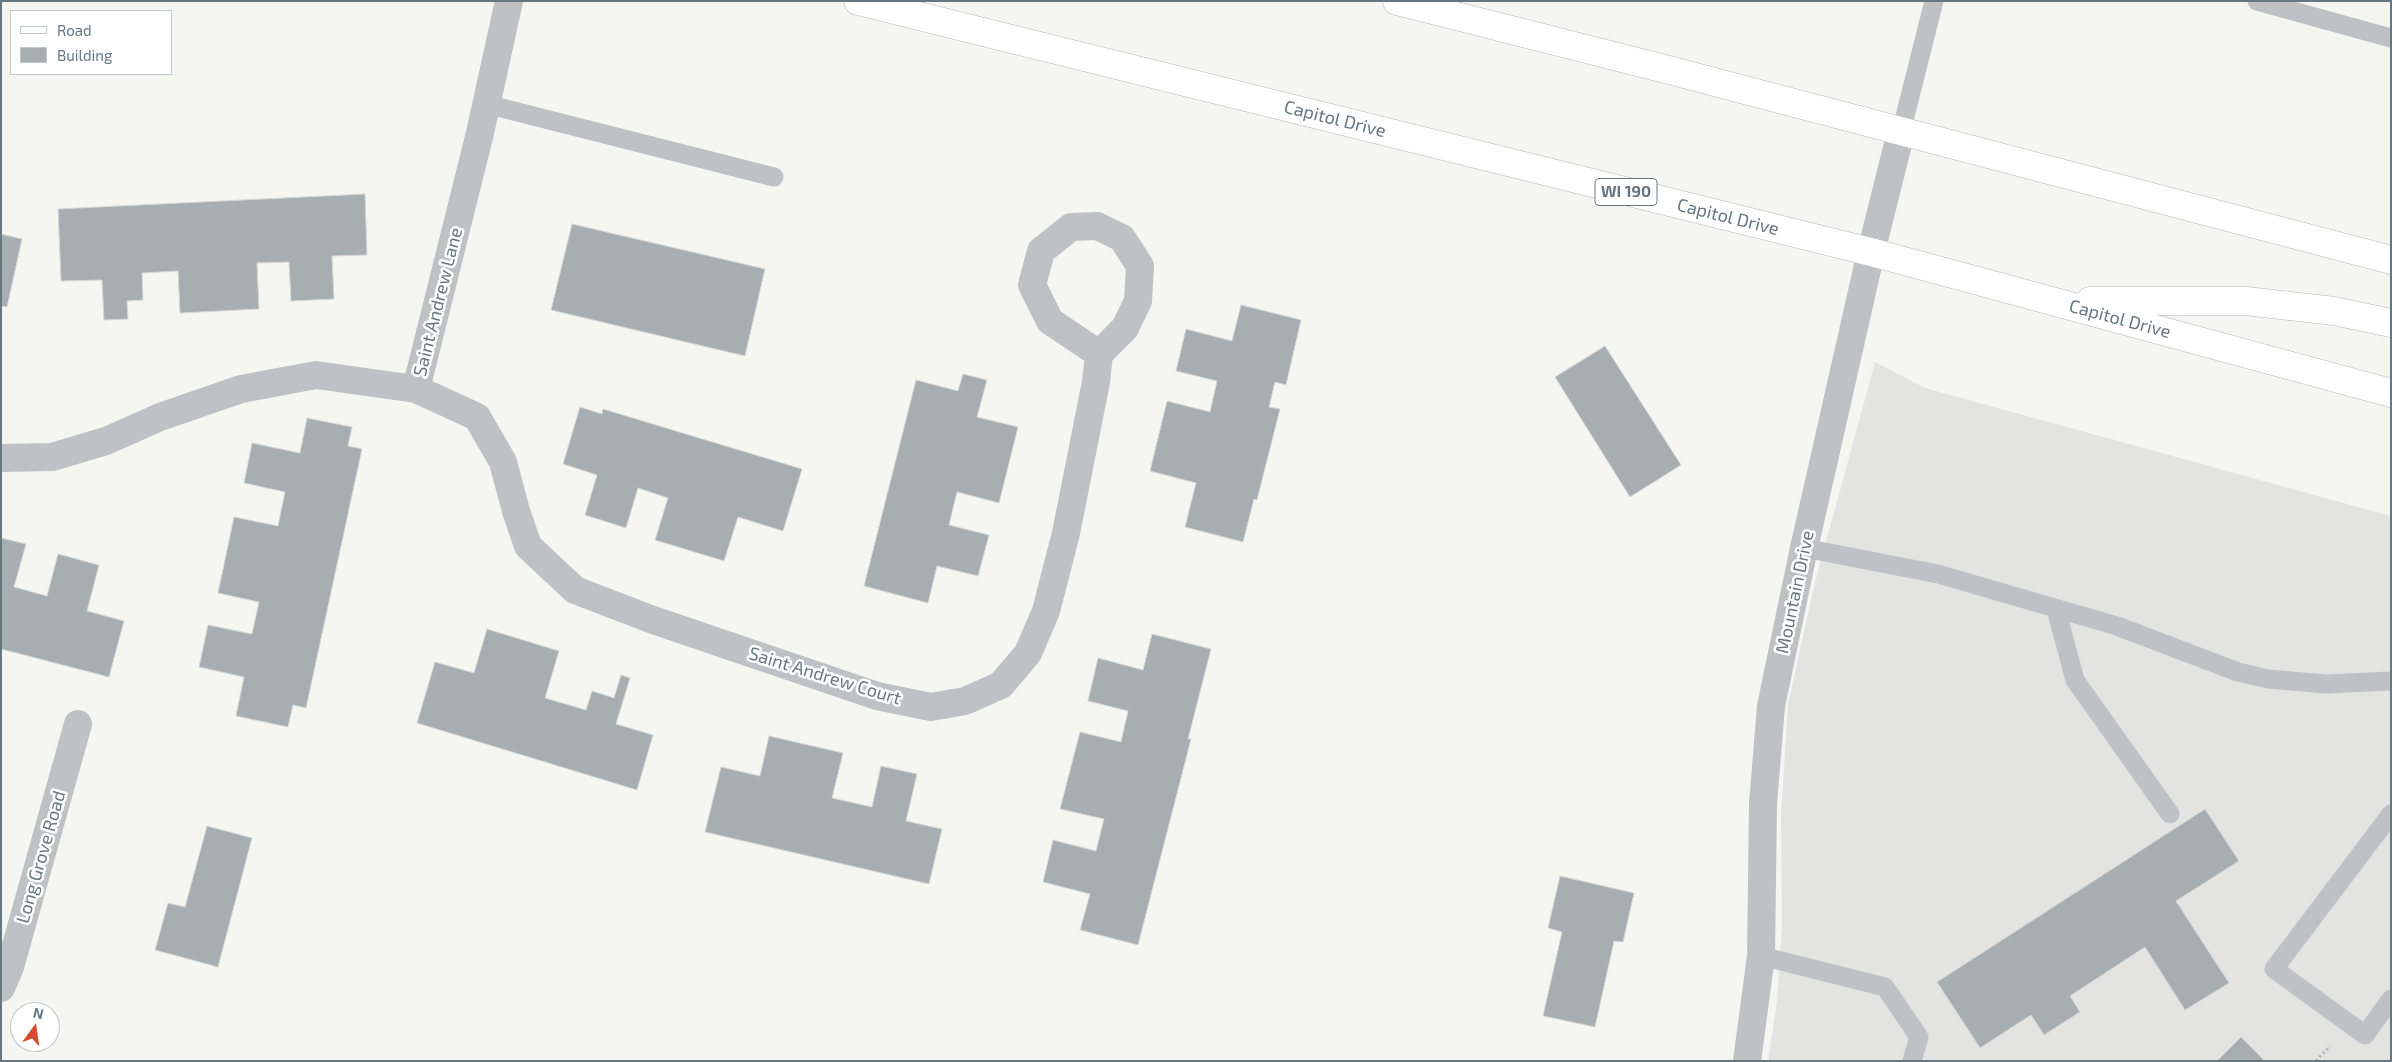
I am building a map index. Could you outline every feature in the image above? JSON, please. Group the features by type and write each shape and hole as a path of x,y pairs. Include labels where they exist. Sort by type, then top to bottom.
{"main road":[{"name":"Capitol Drive","path":"858,1 1871,252 2391,393"},
{"path":"1396,1 1656,66 2391,260"},
{"path":"2052,301 2246,301 2334,311 2391,323"}],"street":[{"name":"Saint Andrew Lane","path":"1,458 52,457 106,441 160,417 241,389 316,375 416,389 486,104 509,1"},
{"name":"Mountain Drive","path":"1748,1061 1760,956 1763,804 1771,706 1804,548 1871,252 1901,132"},
{"path":"1097,226 1122,238 1140,266 1138,301 1125,328 1099,354 1050,320 1032,285 1041,251 1072,227 1097,226"},
{"name":"Saint Andrew Court","path":"416,389 477,418 504,462 516,511 528,546 575,590 653,620 877,696 931,707 965,701 1001,685 1028,653 1046,611 1066,532 1096,382 1099,354"},
{"name":"Long Grove Road","path":"1,988 10,967 78,724"}],"lane":[{"path":"1901,132 1934,1"},
{"path":"2257,1 2391,38"},
{"path":"486,104 774,177"},
{"path":"1804,548 1938,574 2117,626 2238,672 2268,679 2326,684 2391,681"},
{"path":"2056,609 2075,680 2170,814"},
{"path":"2391,814 2274,968 2364,1035 2391,999"},
{"path":"1760,956 1885,987 1918,1037 1912,1061"}],"path":[{"path":"2316,1061 2330,1046"}],"shaded area":[{"path":"1875,362 1925,388 2391,516 2391,1061 1768,1061 1777,1002 1782,926 1781,815 1788,704 1815,582"}],"building":[{"path":"365,194 367,255 332,256 334,299 291,301 289,262 257,263 259,309 180,313 178,271 142,273 143,300 127,301 128,319 104,320 102,280 61,281 58,209"},
{"path":"572,224 765,269 745,356 551,310"},
{"path":"1,234 22,239 7,307 1,306"},
{"path":"1241,305 1301,320 1286,385 1275,382 1269,407 1280,409 1257,500 1254,499 1243,542 1185,527 1196,483 1150,471 1167,401 1210,412 1217,381 1176,371 1186,329 1232,341"},
{"path":"1605,346 1681,465 1630,497 1555,377"},
{"path":"963,374 987,380 977,417 1018,427 999,503 957,492 949,525 989,535 978,576 937,566 928,603 864,586 916,380 958,391"},
{"path":"580,407 602,414 603,409 802,469 783,531 738,517 724,561 655,540 668,498 638,488 626,528 585,515 597,475 563,464"},
{"path":"307,418 352,427 348,446 362,449 306,708 293,705 288,727 236,716 244,677 199,667 208,625 252,634 259,602 218,593 234,517 278,526 285,492 244,483 252,443 300,453"},
{"path":"1,538 26,544 14,587 47,596 58,554 99,565 87,611 124,621 109,677 1,649"},
{"path":"487,629 559,651 545,698 586,710 592,691 614,698 621,675 630,678 616,724 653,735 637,790 417,723 435,662 474,673"},
{"path":"1152,634 1211,649 1188,739 1191,739 1138,945 1080,930 1090,894 1043,882 1053,840 1096,851 1104,819 1060,809 1080,732 1121,742 1128,711 1088,701 1098,658 1143,670"},
{"path":"769,736 843,753 832,798 872,807 881,766 917,774 906,821 942,829 929,884 705,832 721,767 760,776"},
{"path":"2205,809 2239,861 2176,901 2229,983 2185,1010 2145,947 2070,996 2080,1012 2044,1035 2031,1015 1980,1048 1937,982"},
{"path":"207,826 252,838 218,967 155,950 168,903 185,907"},
{"path":"1560,876 1634,893 1623,942 1614,941 1595,1027 1543,1016 1562,932 1548,928"},
{"path":"2241,1037 2265,1061 2217,1061"}]}
